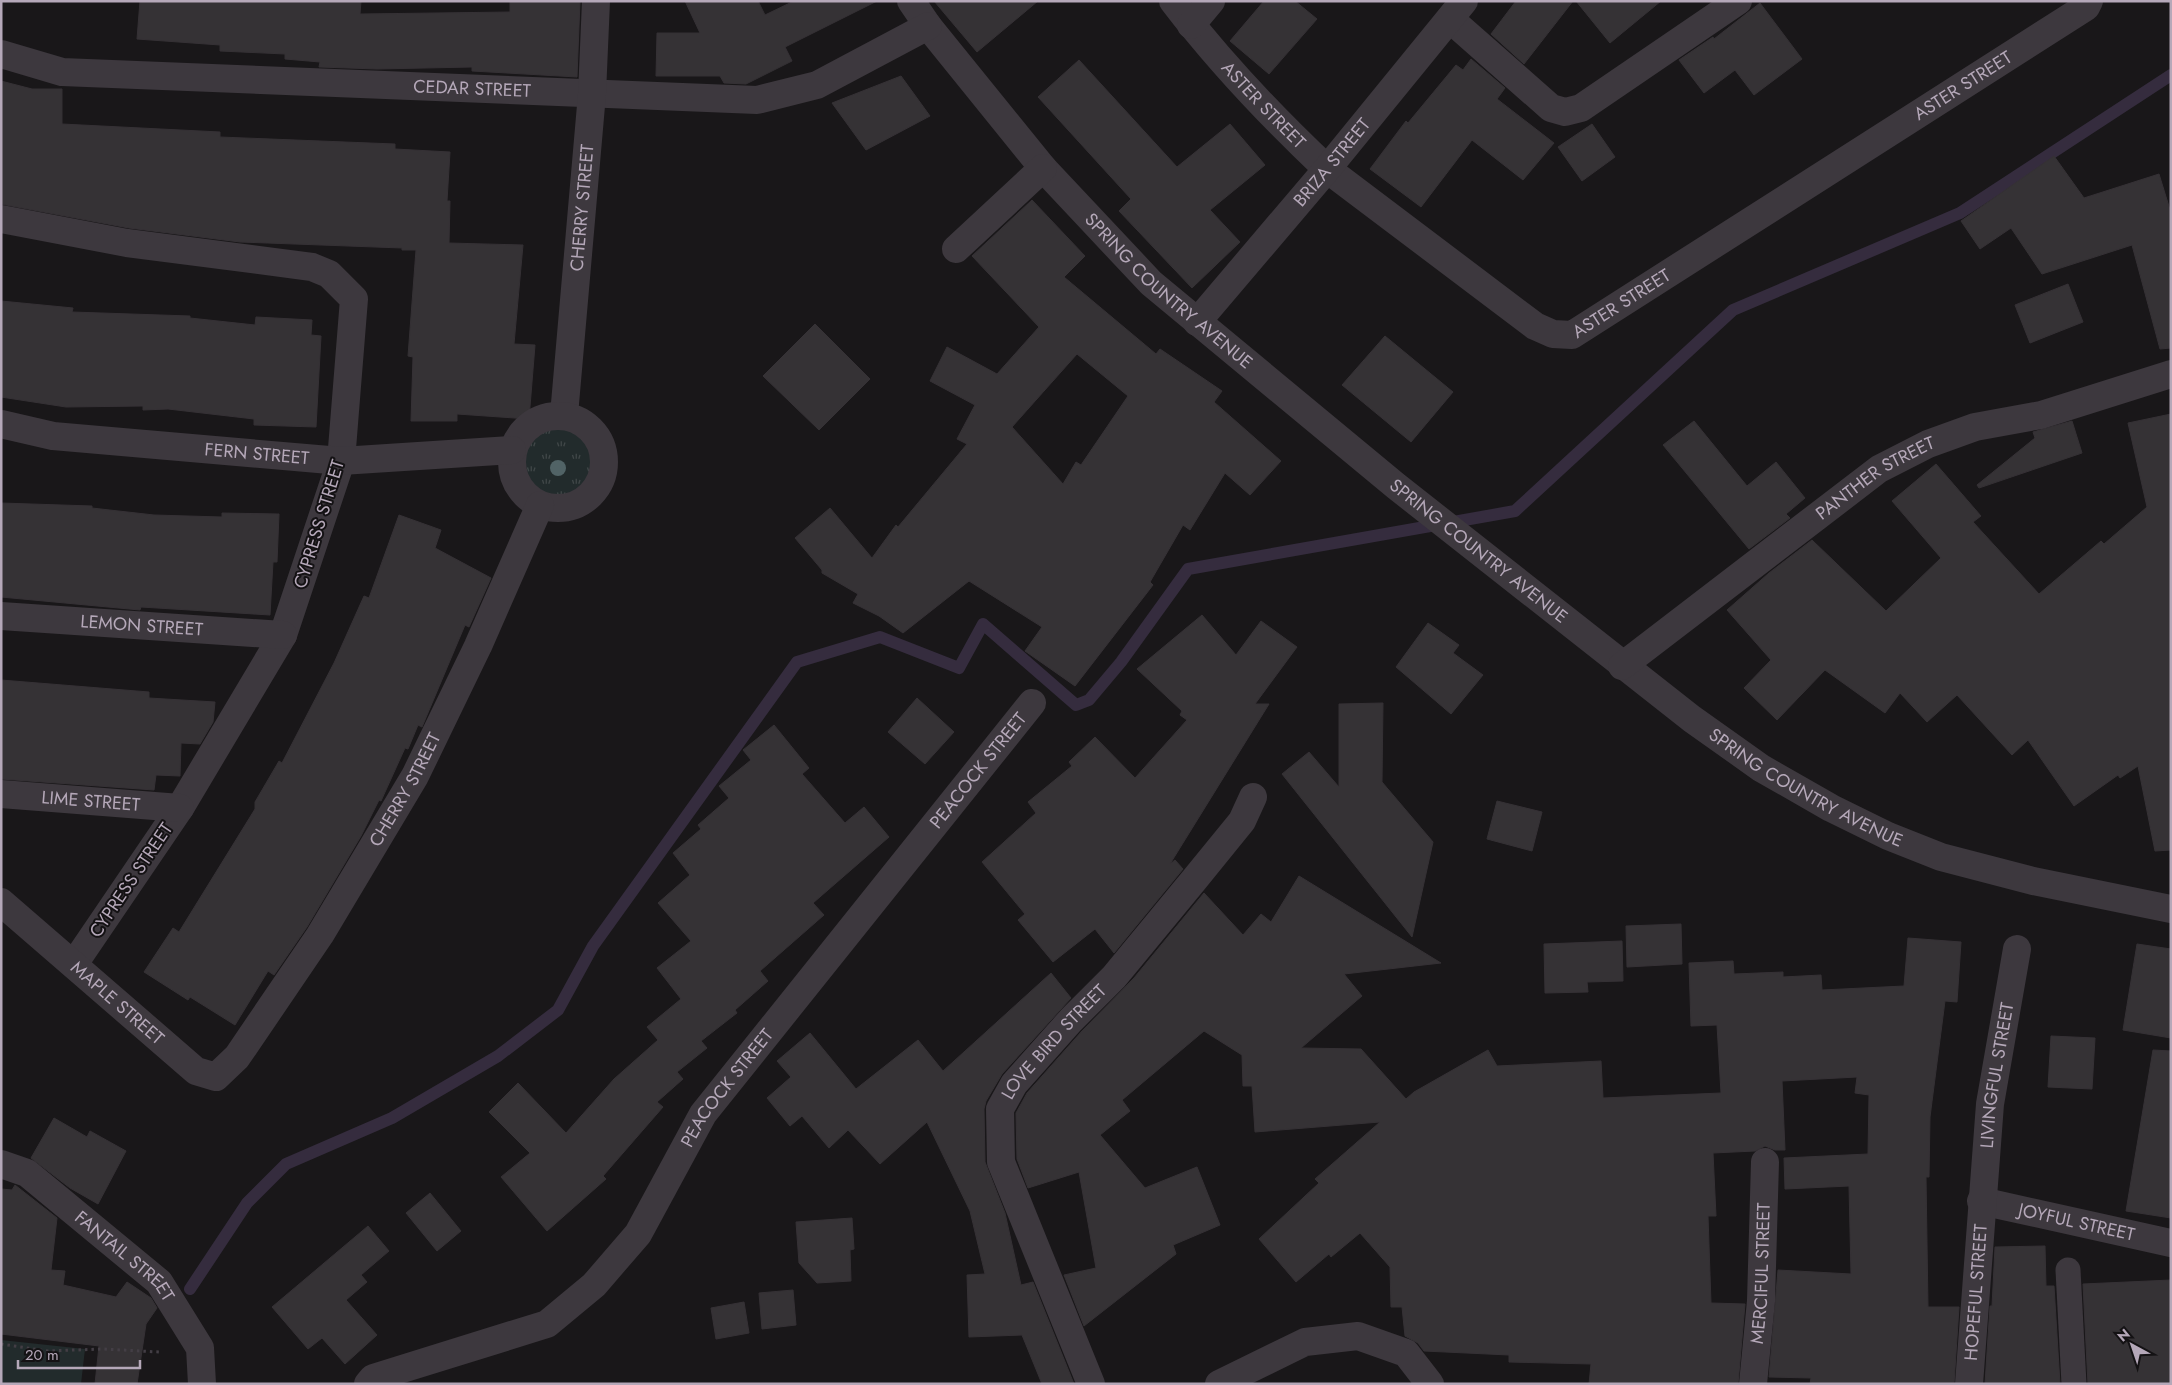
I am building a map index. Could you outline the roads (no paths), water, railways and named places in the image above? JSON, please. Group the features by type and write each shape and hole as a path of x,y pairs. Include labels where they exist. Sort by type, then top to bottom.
{"street":[{"name":"CHERRY STREET","path":"564,416 592,94 596,1"},
{"name":"SPRING COUNTRY AVENUE","path":"911,1 928,26 1043,168 1151,284 1388,480 1692,720 1761,768 1831,808 1888,836 1941,857 2033,881 2171,909"},
{"name":"ASTER STREET","path":"1173,1 1191,24 1301,145 1327,169 1535,326 1553,334 1572,336 2078,12 2089,1"},
{"path":"1191,24 1211,1"},
{"path":"1457,10 1550,108 1565,112 1581,108 1738,1"},
{"name":"BRIZA STREET","path":"1197,322 1327,169 1457,10"},
{"name":"CEDAR STREET","path":"1,54 62,72 757,100 817,85 928,26"},
{"path":"956,249 1043,168"},
{"name":"CYPRESS STREET","path":"1,219 127,243 312,267 329,274 354,299 341,461 283,635 180,808 74,964"},
{"name":"PANTHER STREET","path":"1622,666 1879,469 1928,444 1976,428 2041,415 2171,374"},
{"path":"564,416 585,424 600,440 604,462 598,484 584,500 562,508 540,505 522,492 512,472 512,450 523,430 542,418 564,416"},
{"name":"FERN STREET","path":"1,424 54,436 341,461 512,450"},
{"name":"CHERRY STREET","path":"237,1057 320,935 416,776 478,646 540,505"},
{"name":"LEMON STREET","path":"1,616 283,635"},
{"name":"PEACOCK STREET","path":"368,1384 373,1378 547,1324 594,1285 638,1234 703,1114 1032,703"},
{"name":"LIME STREET","path":"1,794 180,808"},
{"name":"LOVE BIRD STREET","path":"1091,1384 1001,1162 1000,1109 1014,1084 1070,1020 1114,977 1242,821 1253,797"},
{"name":"MAPLE STREET","path":"1,902 196,1071 216,1077 237,1057"},
{"name":"LIVINGFUL STREET","path":"1981,1201 1990,1104 2017,950"},
{"name":"MERCIFUL STREET","path":"1753,1384 1761,1301 1765,1162"},
{"name":"FANTAIL STREET","path":"1,1164 27,1173 159,1282 200,1348 204,1384"},
{"name":"JOYFUL STREET","path":"1981,1201 2171,1243"},
{"name":"HOPEFUL STREET","path":"1970,1384 1981,1201"},
{"path":"1219,1384 1305,1342 1358,1336 1406,1353 1430,1384"}],"lane":[{"path":"2068,1270 2074,1384"}],"waterway":[{"path":"190,1289 247,1203 286,1164 392,1118 498,1056 558,1010 593,946 797,662 880,637 959,668 983,624 1076,705 1089,700 1121,662 1188,569 1515,511 1733,310 1960,213 2171,75"}]}
